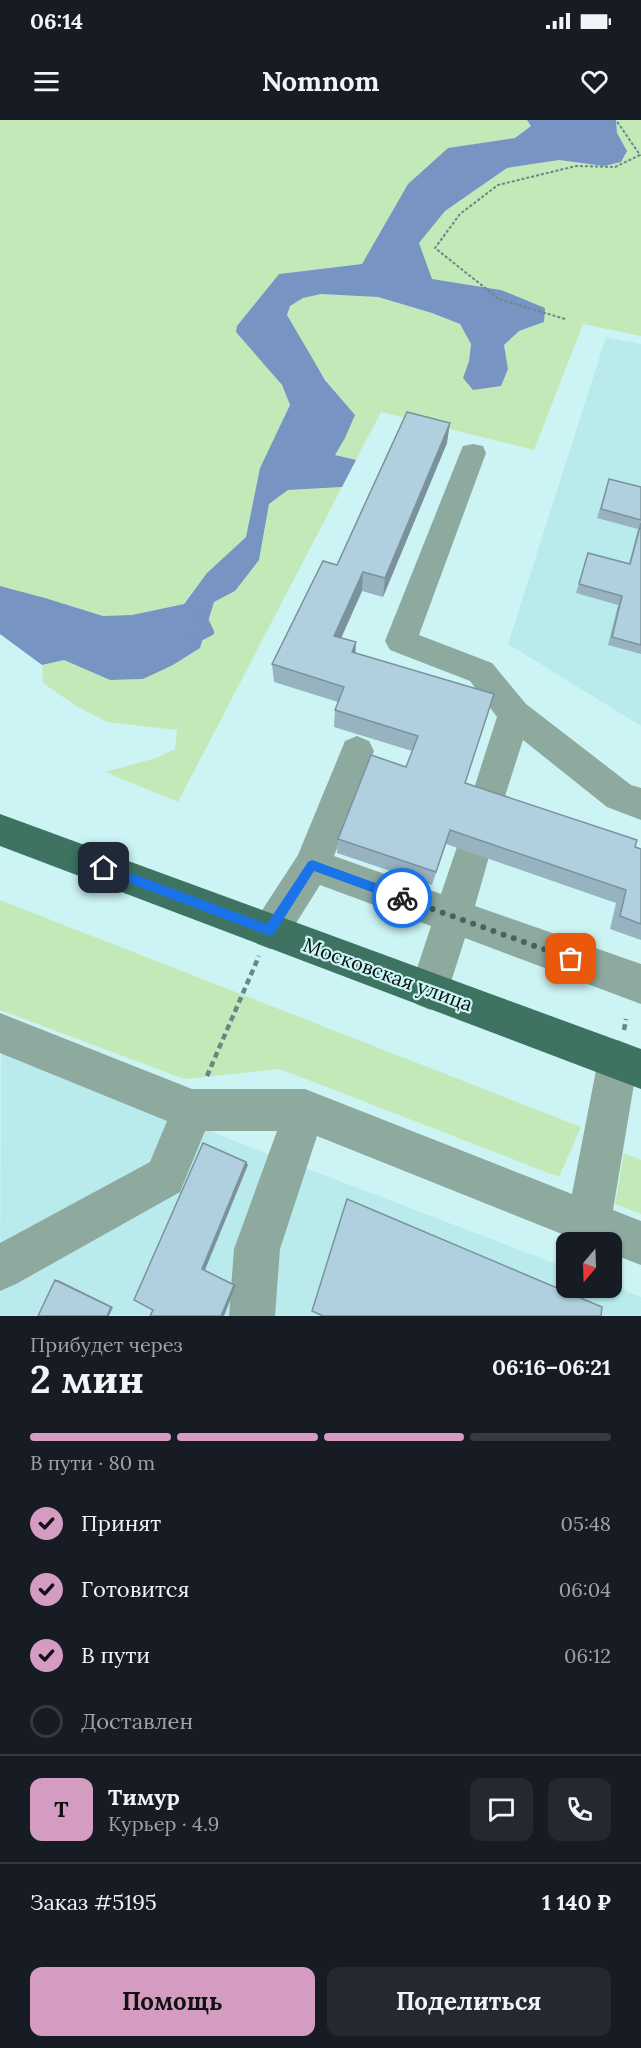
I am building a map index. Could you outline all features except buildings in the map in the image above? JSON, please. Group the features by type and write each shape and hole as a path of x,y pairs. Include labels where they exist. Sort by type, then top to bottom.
{"main road":[{"name":"Московская улица","path":"0,830 630,1065"}],"lane":[{"path":"473,453 401,641 481,672 514,714 619,796 641,804"},
{"path":"486,807 514,714"},
{"path":"270,931 312,865 357,751"},
{"path":"430,990 472,854"},
{"path":"312,865 641,984"},
{"path":"0,1033 192,1110 305,1110 641,1243"},
{"path":"589,1221 630,1065"},
{"path":"0,1268 165,1177 192,1110"},
{"path":"252,1316 257,1250 305,1110"}],"path":[{"path":"565,319 499,299 435,248 460,214 498,185 576,166 615,167 640,156 616,120"},
{"path":"192,1110 270,931"}],"shaded area":[{"path":"527,120 616,120 617,133 627,151 621,162 604,166 559,160 507,168 445,211 419,243 432,279 501,290 545,308 544,322 519,331 504,345 508,369 501,386 473,390 463,378 469,361 471,344 460,324 378,297 321,294 303,298 290,306 287,315 325,380 355,415 335,455 356,460 342,487 288,490 269,504 259,560 235,591 214,602 200,648 173,665 143,679 110,680 64,660 42,665 0,634 0,586 103,616 132,615 184,604 207,573 246,537 260,468 290,405 282,385 236,332 237,326 279,274 362,264 408,184 448,148 515,138 531,126"},
{"path":"606,337 641,344 641,726 508,644"},
{"path":"1,1046 240,1143 556,1264 556,1298 622,1298 622,1289 641,1297 641,1316 0,1316"}],"green space":[{"path":"0,120 527,120 531,126 515,138 448,148 408,184 362,264 279,274 263,296 266,365 282,386 290,405 260,468 246,537 207,573 183,604 132,615 103,616 0,586"},
{"path":"616,120 641,120 641,336 583,324 534,450 381,412 356,460 334,455 345,438 355,415 326,379 301,342 287,315 290,306 303,298 321,294 377,297 460,324 471,344 469,361 463,378 508,369 504,345 519,331 544,322 501,290 431,279 419,243 445,211 507,168 559,160 604,166 627,151 617,133"},
{"path":"342,487 178,802 105,772 156,758 175,749 177,730 107,722 76,706 43,683 42,665 64,660 110,680 143,679 173,665 200,648 214,602 235,591 259,560 269,504 288,490"},
{"path":"0,900 581,1127 559,1177 280,1069 184,1079 0,1010"},
{"path":"624,1153 641,1160 641,1214 615,1204"}],"waterway":[{"path":"196,639 210,632 202,615"}],"way so far":[{"path":"402,898 571,959"}],"route":[{"path":"104,868 270,931 312,865 402,898"}]}
